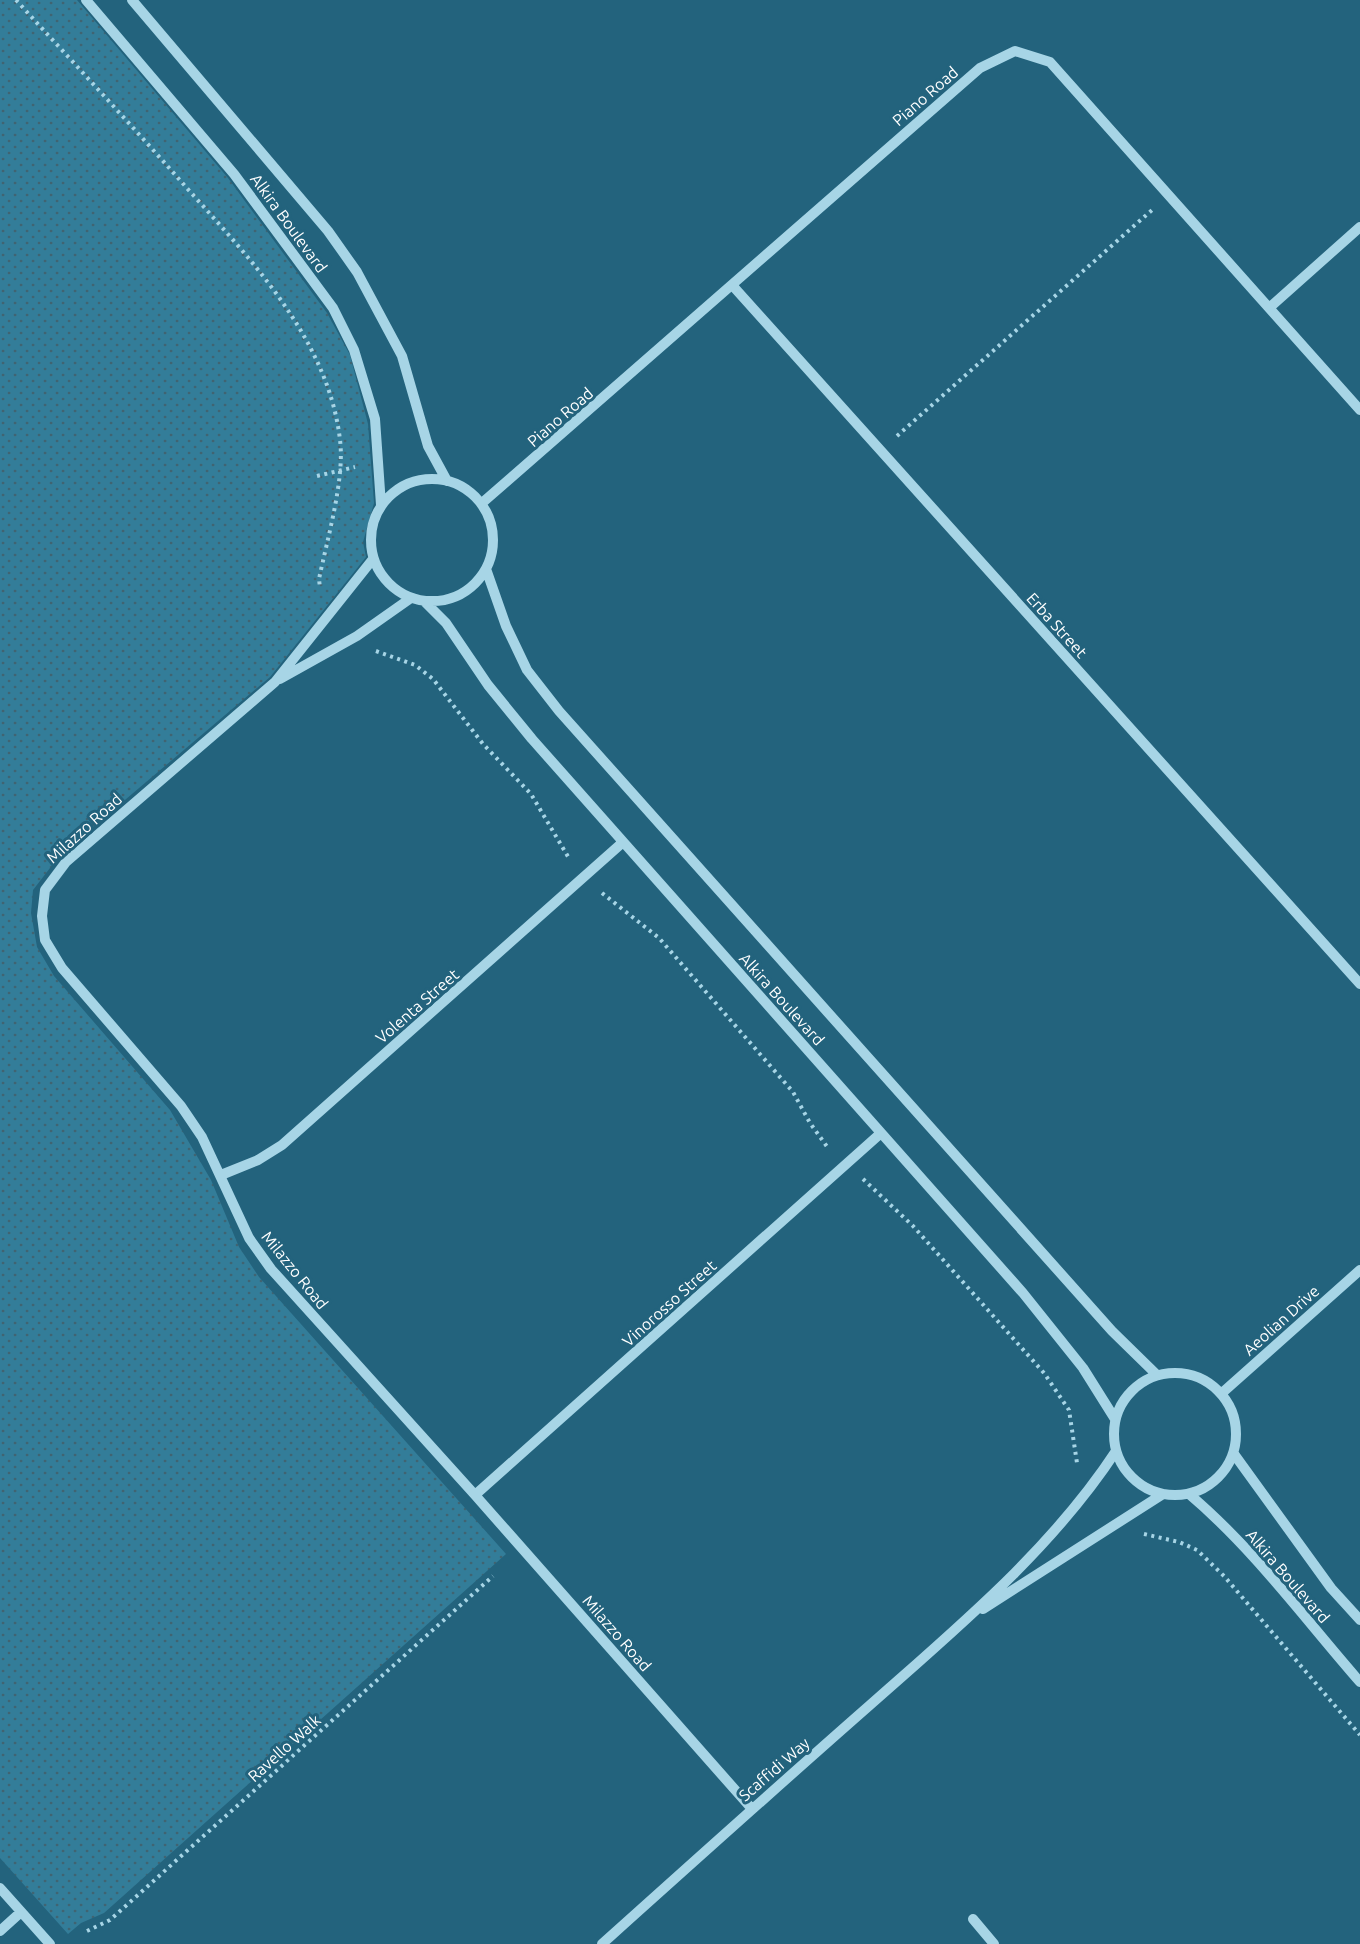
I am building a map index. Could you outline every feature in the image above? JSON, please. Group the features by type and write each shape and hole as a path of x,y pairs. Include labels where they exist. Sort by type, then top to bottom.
{"street":[{"name":"Alkira Boulevard","path":"86,0 234,174 333,308 354,350 375,419 381,505"},
{"name":"Alkira Boulevard","path":"132,0 328,231 357,272 402,356 428,446 447,481"},
{"name":"Piano Road","path":"482,503 980,68 1015,51 1050,63 1360,410"},
{"path":"1269,308 1360,226"},
{"name":"Erba Street","path":"732,285 1360,984"},
{"path":"429,479 447,481 464,488 482,503 493,533 493,552 486,569 475,584 460,595 443,601 411,598 394,589 382,576 373,559 371,531 381,505 394,492 410,483 429,479"},
{"name":"Milazzo Road","path":"373,559 274,682 66,862 45,890 42,916 45,940 62,968 181,1106 202,1137 249,1238 271,1269 475,1495 752,1809"},
{"name":"Alkira Boulevard","path":"486,569 506,626 527,670 559,711 1112,1331 1157,1375"},
{"name":"Milazzo Road","path":"274,682 357,636 411,598"},
{"name":"Alkira Boulevard","path":"424,601 446,623 488,686 532,740 1023,1293 1083,1368 1115,1419"},
{"name":"Volenta Street","path":"221,1174 258,1160 282,1145 622,843"},
{"name":"Vinorosso Street","path":"475,1495 881,1133"},
{"name":"Aeolian Drive","path":"1222,1393 1360,1270"},
{"path":"1176,1372 1195,1375 1222,1393 1234,1416 1237,1435 1234,1454 1224,1473 1208,1486 1189,1494 1163,1494 1147,1489 1133,1479 1116,1451 1115,1419 1124,1400 1138,1384 1157,1375 1176,1372"},
{"name":"Scaffidi Way","path":"602,1944 968,1618 1067,1517 1091,1489 1116,1451"},
{"name":"Alkira Boulevard","path":"1234,1454 1331,1588 1360,1620"},
{"name":"Scaffidi Way","path":"968,1618 1163,1494"},
{"name":"Alkira Boulevard","path":"1189,1494 1222,1523 1256,1558 1360,1682"},
{"path":"0,1888 50,1944"},
{"path":"0,1931 21,1912"},
{"path":"973,1919 994,1944"}],"path":[{"path":"881,451 1168,195"},
{"path":"317,476 378,462"},
{"name":"Ravello Walk","path":"87,1931 110,1920 493,1576"},
{"path":"1274,1637 1360,1735"}],"shaded area":[{"path":"0,0 77,0 228,178 327,313 350,355 368,424 374,503 363,542 366,557 270,677 60,855 33,890 31,913 37,947 54,976 170,1110 211,1180 239,1247 259,1277 506,1554 104,1913 81,1923 68,1934 0,1858"}]}
